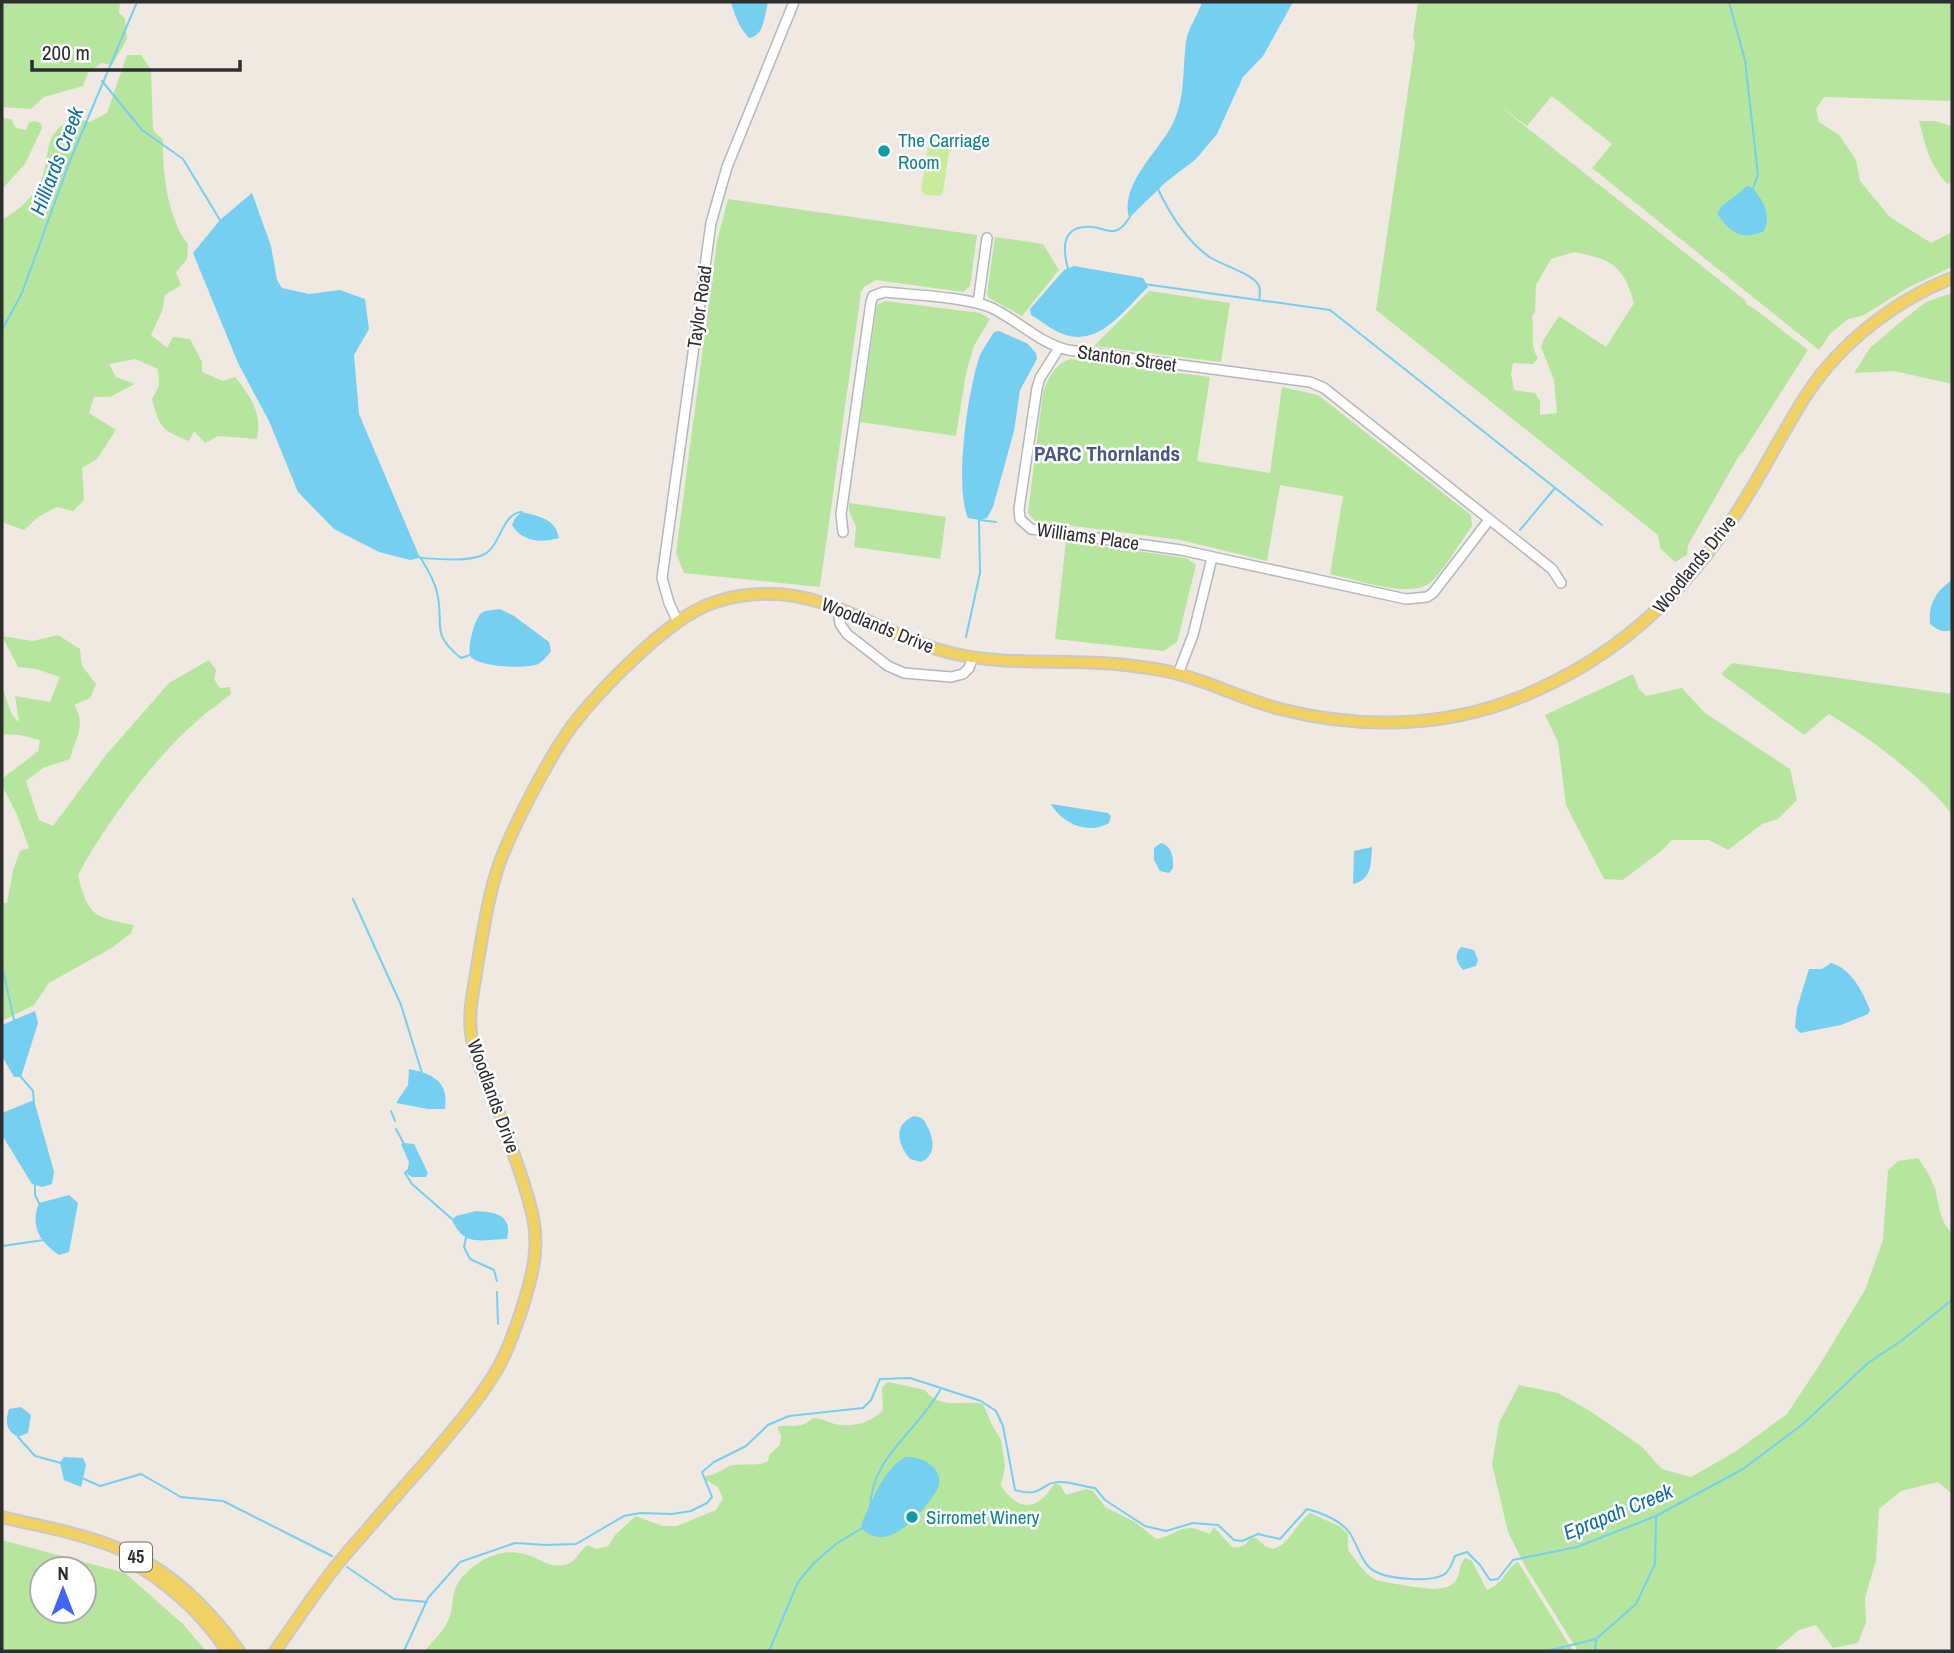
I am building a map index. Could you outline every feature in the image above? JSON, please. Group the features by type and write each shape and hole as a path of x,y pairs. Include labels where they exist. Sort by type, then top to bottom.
{"main road":[{"name":"Woodlands Drive","path":"276,1651 341,1560 478,1399 503,1358 531,1279 536,1238 532,1206 509,1137 476,1057 471,1036 469,1013 487,907 505,848 565,736 599,695 677,622 720,600 749,594 793,595 838,608 909,640 948,653 1016,662 1118,664 1178,674 1274,707 1323,718 1413,722 1463,715 1510,702 1557,682 1632,634 1674,594 1709,552 1738,510 1810,388 1861,334 1895,306 1921,290 1952,278"},
{"name":"45","path":"2,1517 116,1547 140,1559 184,1588 222,1627 239,1651"},
{"path":"82,1537 132,1562 168,1586 202,1617 228,1651"},
{"path":"184,1588 215,1610 247,1651"}],"street":[{"name":"Taylor Road","path":"677,622 668,603 662,578 711,223 727,167 794,2"},
{"path":"978,303 987,238"},
{"name":"Stanton Street","path":"842,532 841,514 873,296 884,292 978,303 994,309 1048,344 1059,348 1310,382 1324,388 1552,569 1561,583"},
{"name":"Williams Place","path":"1059,348 1040,378 1037,388 1019,509 1020,519 1031,529 1181,550 1392,597 1418,598 1433,593 1489,520"},
{"path":"1178,674 1193,635 1212,558"},
{"path":"838,608 840,624 847,634 874,657 904,673 951,677 962,674 969,668 972,657"}],"green space":[{"path":"2,2 120,2 119,13 125,18 127,39 112,65 101,63 88,73 83,86 44,97 31,109 2,107"},
{"path":"1418,2 1952,2 1952,101 1824,97 1816,109 1819,122 1839,135 1856,160 1860,181 1890,217 1931,243 1952,232 1952,267 1909,287 1862,316 1848,319 1830,334 1819,350 1592,168 1612,144 1552,96 1527,126 1496,103 1746,301 1747,305 1808,350 1740,454 1688,545 1687,555 1675,562 1660,548 1658,535 1376,310 1415,43 1413,36","holes":["1574,252 1607,261 1614,266 1625,280 1634,303 1606,347 1559,316 1541,347 1554,380 1557,413 1540,415 1540,401 1535,393 1514,390 1511,374 1513,363 1533,364 1538,358 1533,343 1532,317 1535,312 1536,285 1551,259"]},
{"path":"127,55 141,55 151,70 153,130 163,140 171,209 188,244 187,259 176,272 181,285 165,295 162,311 151,335 167,348 173,337 190,339 202,362 202,372 223,381 235,377 254,405 258,421 257,439 218,436 205,443 194,431 189,441 167,431 157,416 152,399 159,386 158,369 135,359 109,364 116,377 135,384 110,397 94,397 89,413 116,430 97,459 82,468 84,500 73,511 57,507 38,517 24,530 2,522 2,220 24,204 37,189 48,148 60,127 75,120 90,122 107,113"},
{"path":"2,118 11,119 16,128 26,130 28,124 34,121 41,123 42,128 25,164 2,189"},
{"path":"1919,121 1935,121 1952,126 1952,181 1948,184 1932,163"},
{"path":"935,135 950,140 941,196 925,195 921,191 929,140"},
{"path":"728,199 977,235 970,286 963,292 876,280 861,292 820,587 684,573 676,553 717,241"},
{"path":"995,237 1043,244 1059,270 1022,316 989,298 987,294"},
{"path":"1149,291 1230,303 1221,362 1094,346"},
{"path":"1952,293 1952,384 1894,371 1854,373 1870,348 1898,324 1926,302"},
{"path":"885,301 980,313 990,319 974,346 966,373 956,436 860,422 877,305"},
{"path":"1070,359 1210,377 1197,461 1270,473 1282,387 1318,395 1471,515 1472,526 1430,583 1421,587 1396,589 1330,574 1343,496 1280,485 1267,561 1181,540 1035,521 1028,513 1043,392 1053,372 1060,364"},
{"path":"849,503 946,517 940,559 854,547 856,527 849,511"},
{"path":"1066,541 1186,558 1196,565 1177,642 1164,651 1055,639"},
{"path":"58,635 80,649 82,666 96,684 90,698 74,705 80,725 70,759 43,768 26,781 39,820 53,826 106,755 169,683 209,660 216,670 214,679 220,688 230,687 231,694 201,717 164,753 116,814 78,875 89,907 102,917 134,925 131,933 113,947 49,983 34,1005 2,1021 2,903 7,903 13,870 20,851 29,848 2,785 2,779 38,751 40,740 2,734 2,686 12,715 19,722 15,696 50,702 60,677 36,669 18,667 2,636 33,641"},
{"path":"1732,663 1952,694 1952,816 1941,801 1904,766 1829,714 1804,735 1721,674"},
{"path":"1633,674 1639,689 1646,696 1682,688 1705,713 1790,769 1797,800 1778,819 1762,824 1728,850 1709,840 1672,840 1623,880 1604,879 1566,805 1558,742 1545,715"},
{"path":"1918,1158 1932,1180 1942,1218 1952,1233 1952,1494 1938,1482 1901,1491 1879,1509 1876,1560 1865,1598 1866,1622 1858,1643 1833,1648 1816,1625 1799,1630 1774,1651 1578,1651 1525,1566 1508,1532 1492,1464 1499,1423 1519,1385 1558,1393 1590,1411 1641,1446 1662,1469 1691,1477 1735,1452 1787,1414 1822,1361 1865,1290 1883,1240 1888,1170 1898,1161"},
{"name":"Sirromet Winery","path":"888,1382 925,1390 944,1402 983,1404 1001,1440 1005,1466 1001,1486 1020,1504 1038,1502 1055,1483 1060,1485 1066,1495 1086,1489 1093,1491 1105,1507 1135,1522 1156,1539 1187,1528 1210,1534 1214,1527 1232,1547 1243,1546 1250,1538 1256,1538 1273,1549 1284,1543 1310,1513 1341,1527 1348,1534 1348,1550 1363,1570 1374,1579 1422,1588 1439,1589 1453,1584 1465,1558 1472,1561 1487,1590 1498,1583 1518,1562 1573,1651 425,1651 448,1621 457,1585 466,1573 482,1561 509,1552 528,1555 550,1564 564,1565 572,1562 588,1545 596,1549 608,1546 616,1534 636,1516 662,1526 677,1526 716,1510 723,1499 718,1487 704,1479 706,1476 733,1465 768,1461 770,1454 780,1445 781,1436 777,1427 799,1426 813,1418 848,1425 873,1418 883,1410 882,1387"},
{"path":"2,1540 58,1555 28,1555 28,1625 98,1625 98,1566 125,1573 183,1624 206,1651 2,1651"}],"water":[{"path":"731,2 768,2 758,33 749,38 736,17"},
{"path":"1202,2 1293,2 1263,56 1243,77 1217,134 1196,159 1166,182 1129,218 1128,206 1134,182 1176,117 1187,37"},
{"path":"1747,186 1753,188 1760,199 1767,219 1764,231 1743,235 1727,226 1717,214 1720,208"},
{"path":"252,193 271,246 277,280 282,288 309,294 340,290 365,299 369,329 354,355 359,414 420,558 410,560 379,552 334,529 298,492 269,421 238,363 193,253 220,220"},
{"path":"1074,266 1143,278 1148,287 1100,331 1076,337 1063,334 1031,315 1030,309 1064,270"},
{"path":"999,331 1028,344 1036,353 1037,359 1020,390 1014,431 993,507 987,518 979,520 968,518 964,503 964,437 975,370 980,355 994,332"},
{"path":"522,512 550,522 559,538 539,541 521,535 512,525"},
{"path":"1952,580 1952,630 1943,631 1930,624 1930,610 1937,593"},
{"path":"500,609 549,642 551,651 540,663 504,666 484,663 471,657 470,640 477,619 483,612"},
{"path":"1051,804 1108,813 1111,816 1109,823 1085,828 1069,822"},
{"path":"1161,843 1172,853 1173,868 1169,873 1160,871 1154,860 1154,848"},
{"path":"1372,847 1371,865 1367,875 1353,884 1354,851"},
{"path":"1461,947 1474,950 1478,960 1476,966 1463,970 1457,956"},
{"path":"1831,963 1850,975 1860,988 1870,1010 1868,1014 1841,1025 1800,1033 1795,1027 1797,1008 1809,969 1822,969"},
{"path":"35,1011 38,1023 21,1077 14,1077 2,1056 2,1025"},
{"path":"409,1069 438,1081 445,1092 445,1109 396,1103 408,1085"},
{"path":"34,1100 54,1172 52,1184 42,1187 32,1184 2,1135 2,1113"},
{"path":"914,1116 922,1118 929,1129 932,1142 931,1154 921,1162 910,1159 902,1147 899,1135 903,1124"},
{"path":"401,1144 414,1144 428,1173 426,1177 412,1177 407,1174 409,1162"},
{"path":"69,1195 78,1203 69,1252 59,1255 46,1244 38,1232 36,1211 39,1203"},
{"path":"476,1211 489,1212 505,1219 507,1239 475,1240 462,1235 452,1220 456,1216"},
{"path":"21,1407 31,1415 28,1433 18,1437 9,1429 7,1418 9,1409"},
{"path":"64,1457 83,1458 86,1465 81,1487 64,1480 60,1463"},
{"path":"906,1457 923,1460 934,1467 939,1478 937,1489 907,1525 889,1535 871,1535 862,1529 862,1522 885,1477"}],"waterway":[{"name":"Hilliards Creek","path":"2,330 22,293 69,163 137,2"},
{"path":"1729,2 1745,60 1758,175 1753,188"},
{"path":"102,81 142,130 183,159 220,220"},
{"path":"1158,189 1187,236 1211,258 1254,280 1260,288 1259,300"},
{"path":"1068,269 1065,246 1070,234 1082,227 1117,230 1130,217"},
{"path":"1144,284 1330,310 1602,525"},
{"path":"1520,530 1555,488"},
{"path":"422,558 461,559 483,555 494,545 510,518 522,512"},
{"path":"980,520 996,522"},
{"path":"966,637 980,573 979,521"},
{"path":"420,557 436,588 441,635 461,658 470,655"},
{"path":"353,899 401,1005 422,1073"},
{"path":"2,966 14,1020"},
{"path":"21,1077 33,1091 34,1102"},
{"path":"391,1111 395,1121"},
{"path":"396,1129 404,1144"},
{"path":"408,1170 405,1173 412,1184 452,1219"},
{"path":"35,1185 35,1195 39,1203"},
{"path":"466,1238 464,1247 470,1259 494,1270 497,1281"},
{"path":"2,1246 44,1240"},
{"path":"497,1292 498,1324"},
{"name":"Eprapah Creek","path":"404,1651 428,1598 460,1562 515,1543 576,1544 624,1516 691,1511 707,1503 712,1497 702,1472 714,1462 746,1446 768,1425 789,1416 863,1408 871,1400 880,1379 910,1378 981,1401 996,1411 1003,1426 1015,1490 1037,1491 1054,1482 1095,1488 1105,1500 1145,1526 1166,1531 1193,1523 1218,1525 1234,1540 1242,1541 1258,1534 1280,1539 1307,1509 1330,1517 1345,1527 1360,1554 1376,1572 1411,1579 1439,1577 1449,1570 1455,1556 1467,1552 1490,1580 1498,1579 1513,1560 1577,1547 1656,1516 1743,1469 1803,1424 1868,1363 1901,1341 1952,1300"},
{"path":"870,1508 872,1490 878,1474 940,1390"},
{"path":"18,1437 35,1456 61,1463"},
{"path":"82,1478 100,1486 141,1474 181,1497 223,1501 332,1556"},
{"path":"1547,1651 1596,1639 1636,1604 1655,1564 1656,1517"},
{"path":"769,1651 798,1582 814,1563 836,1544 862,1528"},
{"path":"347,1567 394,1599 427,1602"},
{"path":"1595,1651 1596,1639"}],"place":[{"name":"The Carriage Room","path":"884,151"},
{"name":"Sirromet Winery","path":"912,1517"}],"district":[{"name":"PARC Thornlands","path":"1107,454"}]}
